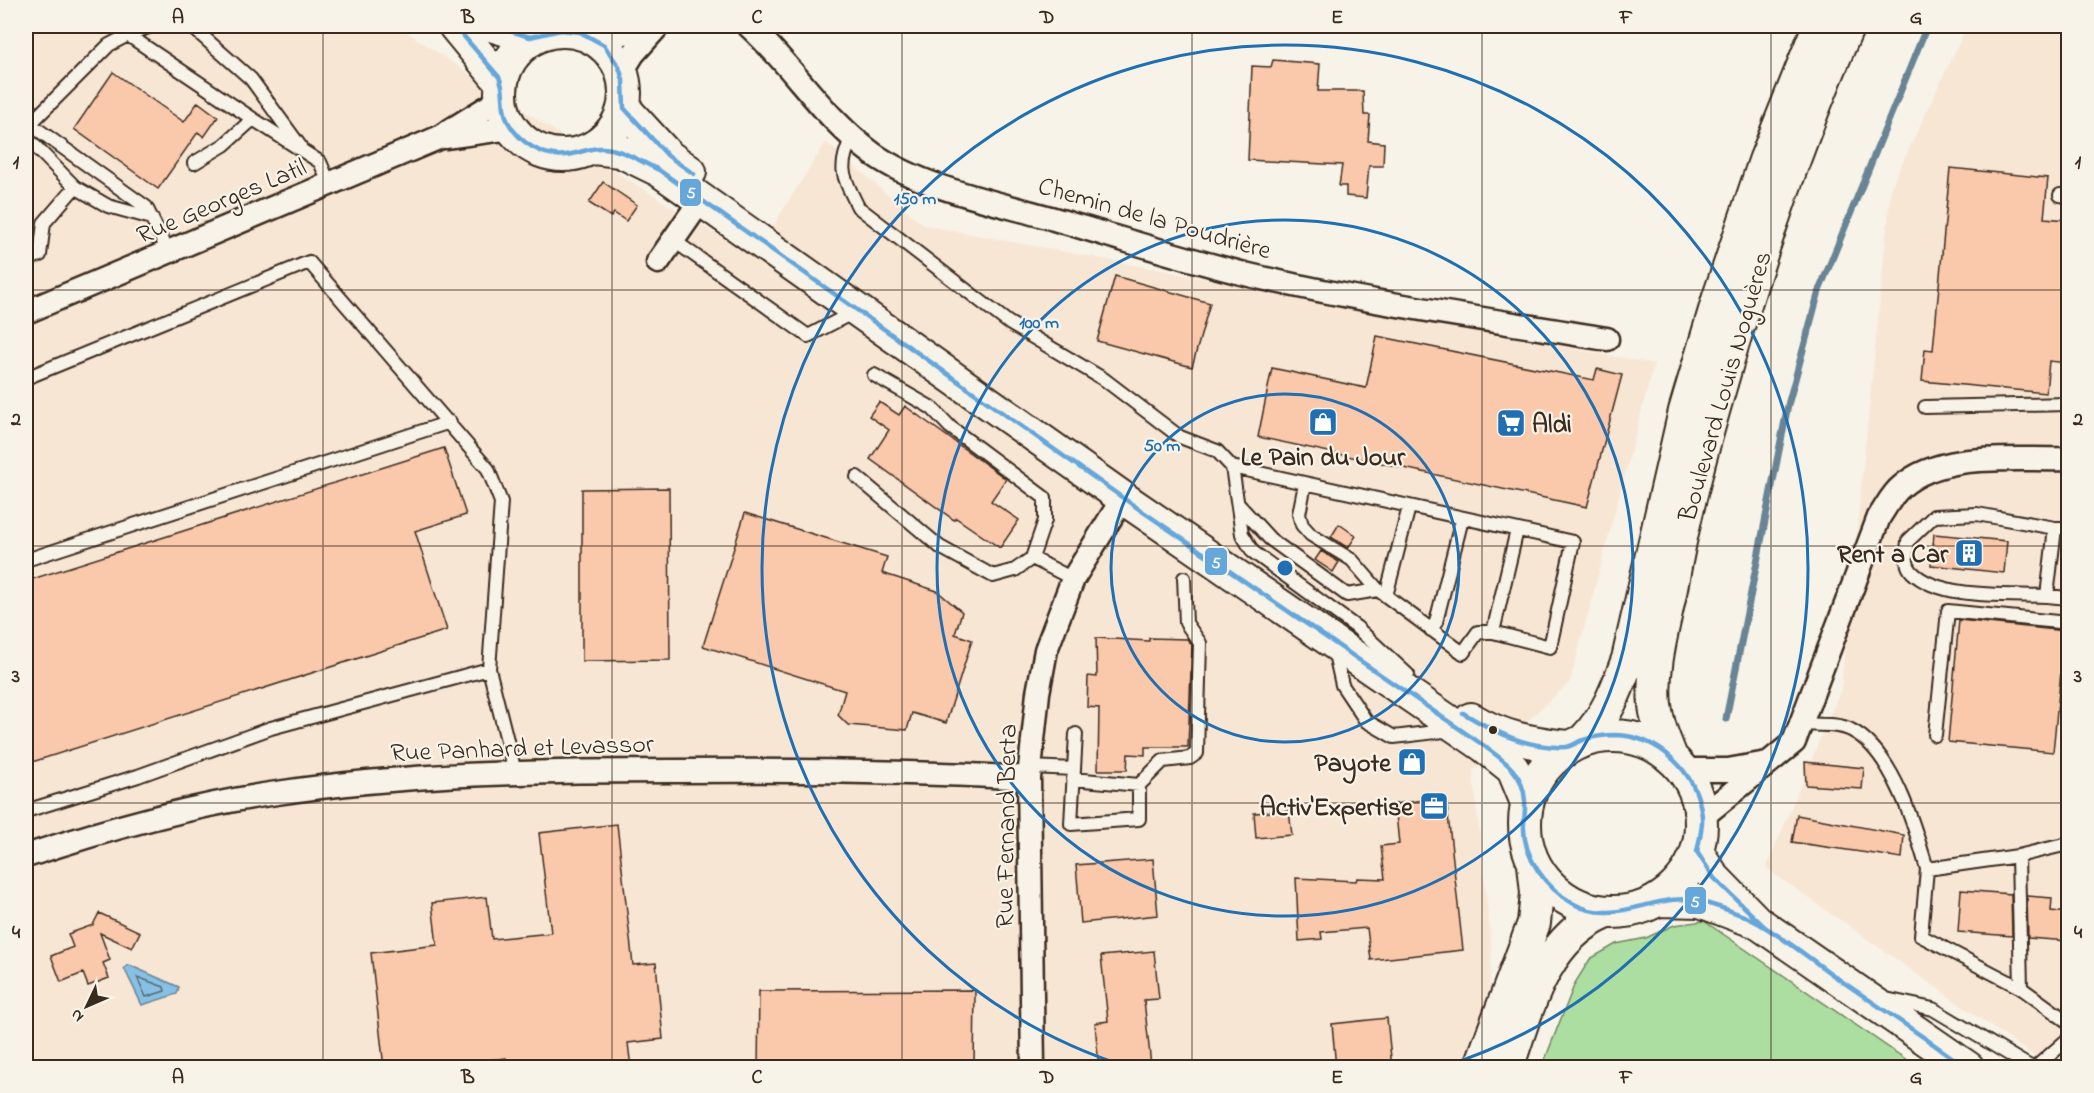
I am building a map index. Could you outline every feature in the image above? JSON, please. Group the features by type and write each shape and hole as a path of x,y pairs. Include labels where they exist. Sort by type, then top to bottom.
{"main road":[{"path":"455,26 501,90 511,128 524,142 549,154 577,154 594,148 608,138 618,124 624,108 626,90 622,72 612,53 596,39 564,30 532,38 518,49 507,64 501,90"},
{"path":"494,26 532,38"},
{"name":"Boulevard Louis Noguères","path":"1577,743 1600,723 1616,694 1628,659 1685,411 1716,308 1765,161 1819,26"},
{"name":"Boulevard Louis Noguères","path":"1677,764 1661,731 1655,704 1658,656 1677,552 1711,418 1745,304 1790,169 1848,26"},
{"path":"624,108 668,156 1072,443 1408,675 1499,735 1530,743 1577,743 1615,735 1645,741 1677,764 1696,793 1701,817 1698,852 1682,879 1659,900 1633,910 1605,913 1579,926 1557,949 1535,993 1507,1068"},
{"path":"594,148 620,151 659,170 1123,498 1460,729 1513,769 1527,803"},
{"path":"1577,743 1542,771 1535,781 1527,803 1524,824 1526,844 1534,864 1552,888 1576,905 1605,913"},
{"path":"1698,852 1714,878 1757,922 1968,1068"},
{"path":"1480,1068 1534,923 1537,894 1534,864"},
{"path":"1659,900 1700,901 1757,922"}],"street":[{"path":"596,39 657,26"},
{"path":"622,72 633,54 657,26"},
{"name":"Chemin de la Poudrière","path":"749,26 765,40 819,105 852,137 875,155 933,184 1248,274 1372,300 1607,339"},
{"name":"Rue Georges Latil","path":"26,312 438,138 501,90"},
{"name":"Rue Georges Latil","path":"438,138 511,128"},
{"path":"658,262 700,200"},
{"path":"1701,817 1794,742 1879,517 1900,487 1924,471 1950,462 2068,459"},
{"name":"Rue Fernand Berta","path":"1033,1068 1030,772 1046,650 1073,579 1123,498"},
{"path":"1677,764 1728,770 1768,763"},
{"name":"Rue Panhard et Levassor","path":"26,856 168,814 275,793 381,780 515,772 1030,772"}],"lane":[{"path":"151,26 109,45 28,123 146,207 169,253"},
{"path":"191,26 251,79 305,152"},
{"path":"128,35 320,162 330,185"},
{"path":"194,164 224,145 253,119"},
{"path":"852,137 842,159 847,183 858,207 1009,323 1105,380 1180,437 1217,451 1232,467 1573,542 1550,647 1493,632 1478,632 1463,653 1382,593 1352,560 1311,535 1302,525 1299,514 1305,484"},
{"path":"26,138 75,187 108,206 152,218"},
{"path":"26,260 40,255 44,223 75,187"},
{"path":"672,240 808,336 857,310"},
{"path":"26,378 309,262 450,422 488,469 501,502 489,669 515,772"},
{"path":"857,477 940,548 993,576 1015,570 1032,558 1045,520 1045,498 950,427 932,408 874,375"},
{"path":"1925,407 2068,404"},
{"path":"26,560 450,422"},
{"path":"1232,467 1242,534 1253,552 1356,627 1408,675"},
{"path":"1238,504 1270,539 1347,595 1382,593"},
{"path":"1382,593 1409,507"},
{"path":"2068,528 2055,528 1977,514 1934,516 1908,541 1906,560 1912,572 1932,584 1958,591 2068,598"},
{"path":"1431,630 1436,622 1462,519"},
{"path":"2047,596 2055,528"},
{"path":"1493,632 1517,530"},
{"path":"1032,558 1073,579"},
{"path":"1076,734 1071,824 1138,819 1139,785 1163,761 1190,758 1197,753 1200,643 1186,623 1184,579"},
{"path":"1935,735 1948,611 2068,623"},
{"path":"1332,642 1342,685 1366,721 1394,737 1460,729"},
{"path":"26,811 138,776 272,728 489,669"},
{"path":"1801,724 1850,729 1872,744 1914,822 1927,869 1921,936 2021,988 2068,1022"},
{"path":"1030,772 1073,774 1139,785"},
{"path":"1927,869 2018,856 2068,844"},
{"path":"2018,856 2021,988"},
{"path":"1860,993 1933,1009 2034,1068 2068,1039"}],"shaded area":[{"path":"26,26 398,26 611,169 753,257 826,142 924,225 1654,364 1570,682 1473,771 1492,950 1484,1067 26,1067"},
{"path":"1967,26 2027,26 2068,31 2068,1067 2049,1067 1766,868 1841,689 1891,187"}],"green space":[{"path":"1704,921 1917,1067 1542,1067 1575,983 1590,959 1616,944 1646,938 1674,925"}],"water":[{"path":"129,965 179,987 177,994 142,1005 124,968"}],"building":[{"path":"1273,60 1320,64 1318,91 1363,91 1364,115 1370,115 1368,141 1384,143 1383,166 1369,166 1366,198 1346,196 1346,186 1339,186 1342,165 1248,160 1252,66 1271,67"},
{"path":"113,72 184,122 198,102 218,117 204,137 198,132 158,189 74,129"},
{"path":"1950,168 2048,178 2044,218 2068,220 2068,363 2049,361 2046,393 1922,381 1925,349 1933,350"},
{"path":"603,182 637,205 626,221 614,213 611,217 589,203"},
{"path":"1115,276 1210,303 1192,367 1097,341"},
{"path":"1377,336 1594,380 1597,369 1622,375 1587,507 1258,437 1272,368 1366,388"},
{"path":"879,402 899,415 905,406 1006,479 991,501 1019,520 1000,548 956,518 954,520 870,459 889,430 869,416"},
{"path":"444,448 466,515 415,531 447,630 26,764 26,581"},
{"path":"669,488 670,660 582,661 582,489"},
{"path":"745,513 887,557 882,573 937,591 962,612 955,634 972,640 946,723 912,713 907,730 848,725 838,715 845,691 703,646"},
{"path":"1339,524 1356,536 1348,548 1331,537"},
{"name":"Rent a Car","path":"1934,534 2007,541 2004,573 1931,565"},
{"path":"1321,551 1339,562 1333,572 1315,560"},
{"path":"1959,620 2065,631 2053,752 1948,742"},
{"path":"1096,638 1149,641 1149,638 1187,639 1192,645 1188,747 1145,747 1145,755 1128,754 1127,770 1098,770 1099,708 1087,707 1088,676 1097,677"},
{"path":"1805,762 1864,768 1862,789 1806,785"},
{"path":"1446,797 1463,950 1371,960 1367,928 1321,932 1322,939 1299,941 1296,878 1356,881 1357,878 1385,879 1381,846 1399,844 1395,804"},
{"path":"1289,811 1292,835 1256,838 1254,813"},
{"path":"1797,815 1904,835 1902,858 1792,842"},
{"path":"617,824 633,965 656,963 663,1039 628,1043 631,1068 507,1068 506,1058 417,1068 384,1068 371,953 437,945 432,903 487,897 492,939 551,933 539,833"},
{"path":"1153,859 1158,915 1081,923 1076,865"},
{"path":"1961,890 2011,894 2012,936 1958,932"},
{"path":"2027,896 2052,898 2051,911 2068,913 2068,941 2028,938"},
{"path":"99,913 140,932 132,948 100,933 110,960 103,963 109,978 88,986 83,973 61,982 51,956 73,947 68,934 93,925"},
{"path":"1154,951 1159,999 1144,1000 1151,1065 1099,1068 1095,1023 1108,1021 1101,956"},
{"path":"975,990 974,1068 758,1068 759,991"},
{"path":"1387,1018 1392,1068 1336,1068 1332,1024"}],"waterway":[{"path":"1726,719 1788,405 1819,291 1927,26"}],"transit line":[{"name":"5","path":"455,26 499,77 508,122 525,142 540,151 557,155 593,149 610,149 625,153 659,170 1123,498 1499,757 1514,771 1523,788 1524,836 1532,859 1545,880 1574,904 1590,910 1606,912 1686,899 1731,911 1758,923 1779,936 1967,1068"},
{"name":"5","path":"494,26 530,37 561,30 580,32 604,45 619,67 623,80 624,108 668,156 694,174"},
{"name":"5","path":"1463,713 1499,733 1538,745 1566,747 1590,738 1615,735 1631,737 1661,749 1684,771 1699,800 1702,820 1697,852 1714,878 1765,927"}],"place":[{"name":"Le Pain du Jour","path":"1323,422"},
{"name":"Aldi","path":"1511,423"},
{"name":"Rent a Car","path":"1969,553"},
{"name":"Payote","path":"1412,762"},
{"name":"Activ'Expertise","path":"1434,806"}]}
